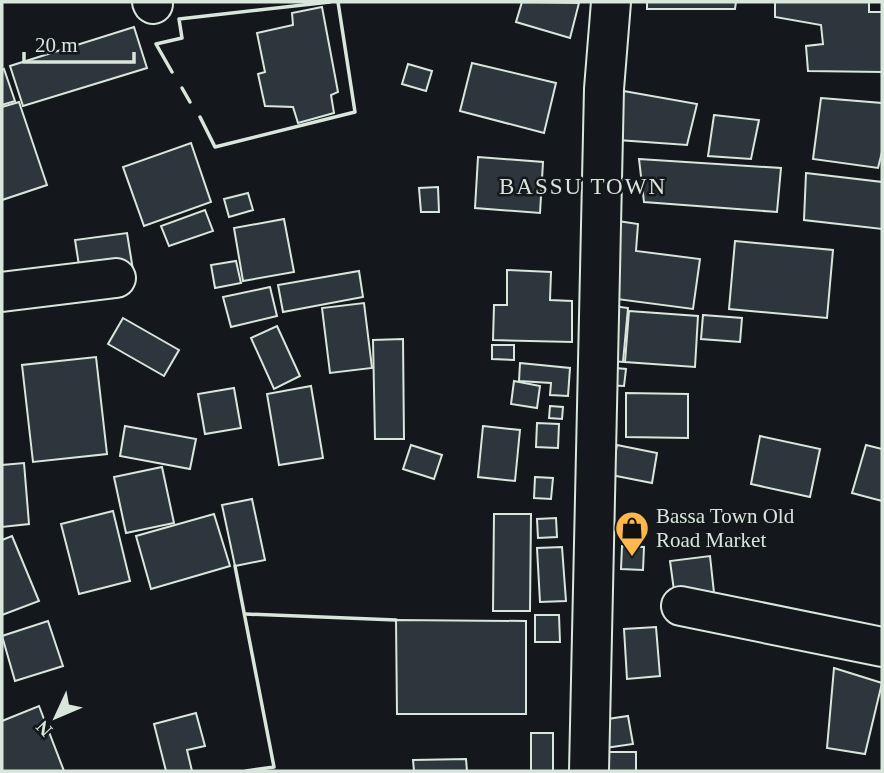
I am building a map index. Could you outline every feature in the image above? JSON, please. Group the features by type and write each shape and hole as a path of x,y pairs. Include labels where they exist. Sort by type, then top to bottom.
{"street":[{"path":"589,771 604,89 611,2"},
{"path":"2,292 116,278"},
{"path":"681,606 882,648"}],"building":[{"path":"522,2 579,3 570,38 516,22"},
{"path":"647,2 736,2 735,9 647,9"},
{"path":"775,2 869,2 869,12 882,12 882,72 808,71 806,46 823,44 821,25 775,17"},
{"path":"322,7 338,92 331,95 334,113 298,123 293,107 265,106 258,74 265,72 257,33 293,25 292,13"},
{"path":"134,27 147,68 23,106 10,66"},
{"path":"472,63 556,83 544,133 460,111"},
{"path":"408,64 432,71 426,91 402,84"},
{"path":"4,69 15,101 2,105 2,70"},
{"path":"618,90 697,104 687,145 618,140"},
{"path":"821,98 882,103 882,152 878,168 813,159"},
{"path":"19,102 47,185 2,200 2,107"},
{"path":"714,115 759,120 751,159 708,156"},
{"path":"191,143 211,202 144,226 123,167"},
{"path":"478,157 543,162 540,213 475,208"},
{"path":"639,159 781,168 777,212 644,202"},
{"path":"806,173 882,182 882,229 804,220"},
{"path":"438,187 439,212 421,212 419,188"},
{"path":"248,193 253,210 229,217 224,199"},
{"path":"205,210 213,231 169,246 161,226"},
{"path":"284,219 294,272 243,281 234,228"},
{"path":"618,221 638,224 636,251 700,259 693,309 609,298"},
{"path":"127,233 133,270 81,278 75,240"},
{"path":"735,241 833,250 827,318 729,309"},
{"path":"236,261 241,283 215,288 211,265"},
{"path":"507,270 551,272 550,300 572,301 572,342 493,340 494,305 507,305"},
{"path":"359,271 363,297 283,312 278,285"},
{"path":"270,287 277,316 231,327 223,297"},
{"path":"364,303 372,368 330,373 322,308"},
{"path":"606,305 628,308 623,362 601,360"},
{"path":"629,311 698,316 695,367 625,362"},
{"path":"703,315 742,318 740,342 701,339"},
{"path":"123,318 179,350 164,376 108,344"},
{"path":"277,326 300,376 274,389 251,338"},
{"path":"403,339 404,439 375,439 373,340"},
{"path":"492,345 514,345 514,360 492,359"},
{"path":"96,357 107,454 33,462 22,365"},
{"path":"520,363 570,368 568,396 550,395 551,383 519,381"},
{"path":"604,367 626,369 624,386 602,385"},
{"path":"514,381 540,386 537,408 511,404"},
{"path":"311,386 323,458 279,465 267,394"},
{"path":"234,388 241,428 205,434 198,394"},
{"path":"626,393 688,394 688,438 626,437"},
{"path":"550,406 563,407 562,419 549,418"},
{"path":"537,423 559,424 558,448 536,447"},
{"path":"125,426 196,439 190,469 120,456"},
{"path":"483,426 520,430 515,481 478,477"},
{"path":"760,436 820,449 810,497 751,484"},
{"path":"411,445 442,455 434,479 403,469"},
{"path":"617,445 657,453 652,483 611,475"},
{"path":"866,445 882,449 882,501 852,493"},
{"path":"24,463 29,524 2,527 2,465"},
{"path":"162,467 174,523 126,533 114,477"},
{"path":"535,477 553,478 551,499 534,498"},
{"path":"252,499 265,560 235,566 222,505"},
{"path":"113,511 130,581 79,594 61,524"},
{"path":"214,514 230,566 151,589 136,536"},
{"path":"494,514 531,514 530,611 493,611"},
{"path":"556,518 557,537 538,538 537,519"},
{"path":"12,536 39,601 2,615 2,540"},
{"name":"Bassa Town Old Road Market","path":"622,546 644,547 643,570 621,569"},
{"path":"562,547 566,601 540,602 537,548"},
{"path":"710,556 714,593 675,598 670,561"},
{"path":"535,615 559,615 560,642 535,642"},
{"path":"396,620 526,621 526,714 397,714"},
{"path":"48,621 63,666 15,681 2,636"},
{"path":"656,627 660,676 627,679 624,629"},
{"path":"834,668 882,683 865,754 827,748"},
{"path":"39,706 64,771 2,771 2,721"},
{"path":"196,713 205,746 187,750 192,771 166,771 154,724"},
{"path":"628,716 633,744 598,749 594,721"},
{"path":"531,733 553,733 553,771 531,771"},
{"path":"595,752 636,752 636,771 595,771"},
{"path":"466,759 467,771 414,771 413,760"}],"wall":[{"path":"172,72 156,44 182,38 179,19 330,2"},
{"path":"200,117 215,147 355,112 338,2"},
{"path":"182,88 190,102"},
{"path":"235,566 274,767 246,771"},
{"path":"245,614 396,620"}],"place":[{"name":"Bassa Town Old Road Market","path":"632,558"}],"district":[{"name":"BASSU TOWN","path":"583,186"}]}
